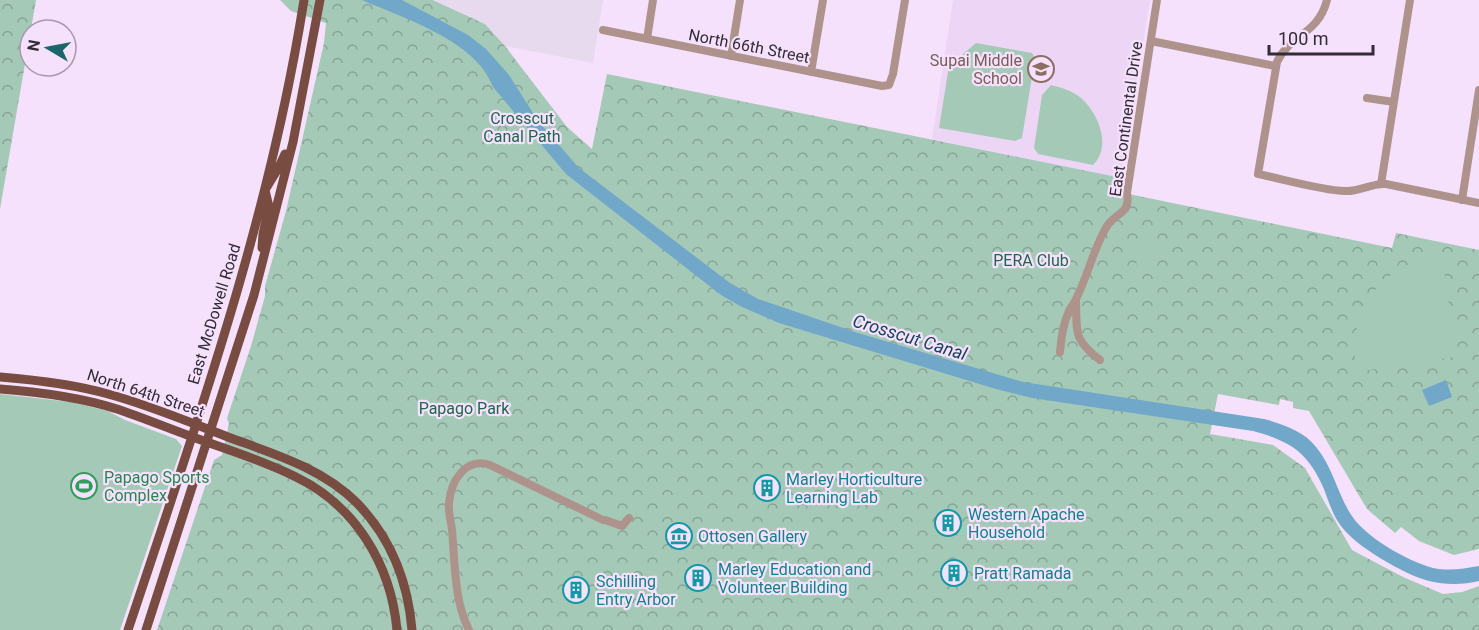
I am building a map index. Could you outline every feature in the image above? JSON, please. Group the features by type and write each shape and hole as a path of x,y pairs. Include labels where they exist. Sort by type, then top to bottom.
{"main road":[{"name":"East McDowell Road","path":"128,630 232,310 265,190 296,53 304,0"},
{"name":"East McDowell Road","path":"146,630 254,295 296,127 320,0"},
{"path":"261,268 263,234 269,207 265,190 279,167 296,127"},
{"name":"North 64th Street","path":"0,377 40,380 110,394 211,430 312,470 357,503 381,533 400,568 409,602 412,630"},
{"path":"39,392 40,380"},
{"name":"North 64th Street","path":"0,389 68,396 115,408 295,476 319,490 341,508 365,537 380,562 394,606 397,630"}],"street":[{"path":"647,39 653,0"},
{"path":"730,56 740,0"},
{"path":"811,72 823,0"},
{"name":"North 66th Street","path":"603,30 889,86 905,0"},
{"name":"East Continental Drive","path":"1060,352 1061,338 1069,312 1102,235 1108,224 1124,212 1128,198 1157,0"},
{"path":"1327,0 1310,30 1286,47 1275,66 1258,174 1343,191 1381,184 1479,203"},
{"path":"1381,184 1410,0"},
{"path":"1151,41 1275,66"},
{"path":"1462,200 1479,90"},
{"path":"1368,98 1394,102"},
{"name":"East Continental Drive","path":"1076,299 1078,338 1084,348 1100,360"},
{"path":"469,630 460,608 449,503 457,480 469,465 477,462 490,465 604,520 622,526 629,518"}],"shaded area":[{"path":"435,0 603,0 593,63 505,46 485,24"},
{"name":"Supai Middle School","path":"953,0 1150,0 1121,178 932,139"}],"green space":[{"path":"0,0 36,0 33,18 18,18 18,78 23,78 0,209"},
{"name":"Papago Park","path":"280,0 433,0 485,24 505,46 567,127 592,149 607,74 1117,177 1115,191 1392,248 1396,233 1479,250 1479,549 1454,555 1419,541 1401,527 1395,533 1367,509 1309,411 1293,408 1293,402 1280,399 1279,405 1218,394 1210,434 1273,445 1305,468 1352,550 1403,577 1443,594 1462,592 1479,586 1479,630 157,630 214,460 222,455 229,424 227,418 265,296 265,286 286,211 324,43 326,23 291,11"},
{"path":"976,43 1032,53 1035,58 1022,138 1015,141 939,128 949,66"},
{"path":"1051,85 1078,96 1098,121 1102,149 1093,165 1038,154 1034,148 1042,95"},
{"path":"1142,240 1158,244 1152,269 1136,265"},
{"path":"1442,258 1456,350 1453,357 1357,372 1354,348 1357,326 1367,301 1375,290 1395,272 1406,266 1425,259"},
{"name":"Papago Sports Complex","path":"0,394 71,402 108,411 125,420 176,439 182,446 120,630 0,630"}],"water":[{"path":"362,0 402,0 468,35 486,49 509,75 538,121 579,168 730,283 758,299 858,333 1023,382 1264,419 1285,426 1311,441 1322,454 1350,513 1356,522 1375,539 1411,560 1433,568 1456,569 1479,566 1479,581 1454,584 1429,581 1407,573 1369,551 1348,534 1338,521 1318,476 1304,457 1288,444 1277,439 1253,431 1032,398 779,323 740,306 721,295 566,174 493,87 484,71 472,57 437,33"},
{"path":"1446,380 1452,397 1429,406 1422,390"}],"place":[{"name":"Supai Middle School","path":"1041,69"},
{"name":"Papago Sports Complex","path":"84,486"},
{"name":"Marley Horticulture Learning Lab","path":"767,488"},
{"name":"Western Apache Household","path":"948,523"},
{"name":"Ottosen Gallery","path":"679,536"},
{"name":"Pratt Ramada","path":"954,573"},
{"name":"Marley Education and Volunteer Building","path":"698,578"},
{"name":"Schilling Entry Arbor","path":"576,590"}],"park label":[{"name":"Crosscut Canal Path","path":"522,127"},
{"name":"PERA Club","path":"1031,260"}],"water label":[{"name":"Crosscut Canal","path":"910,337"}]}
